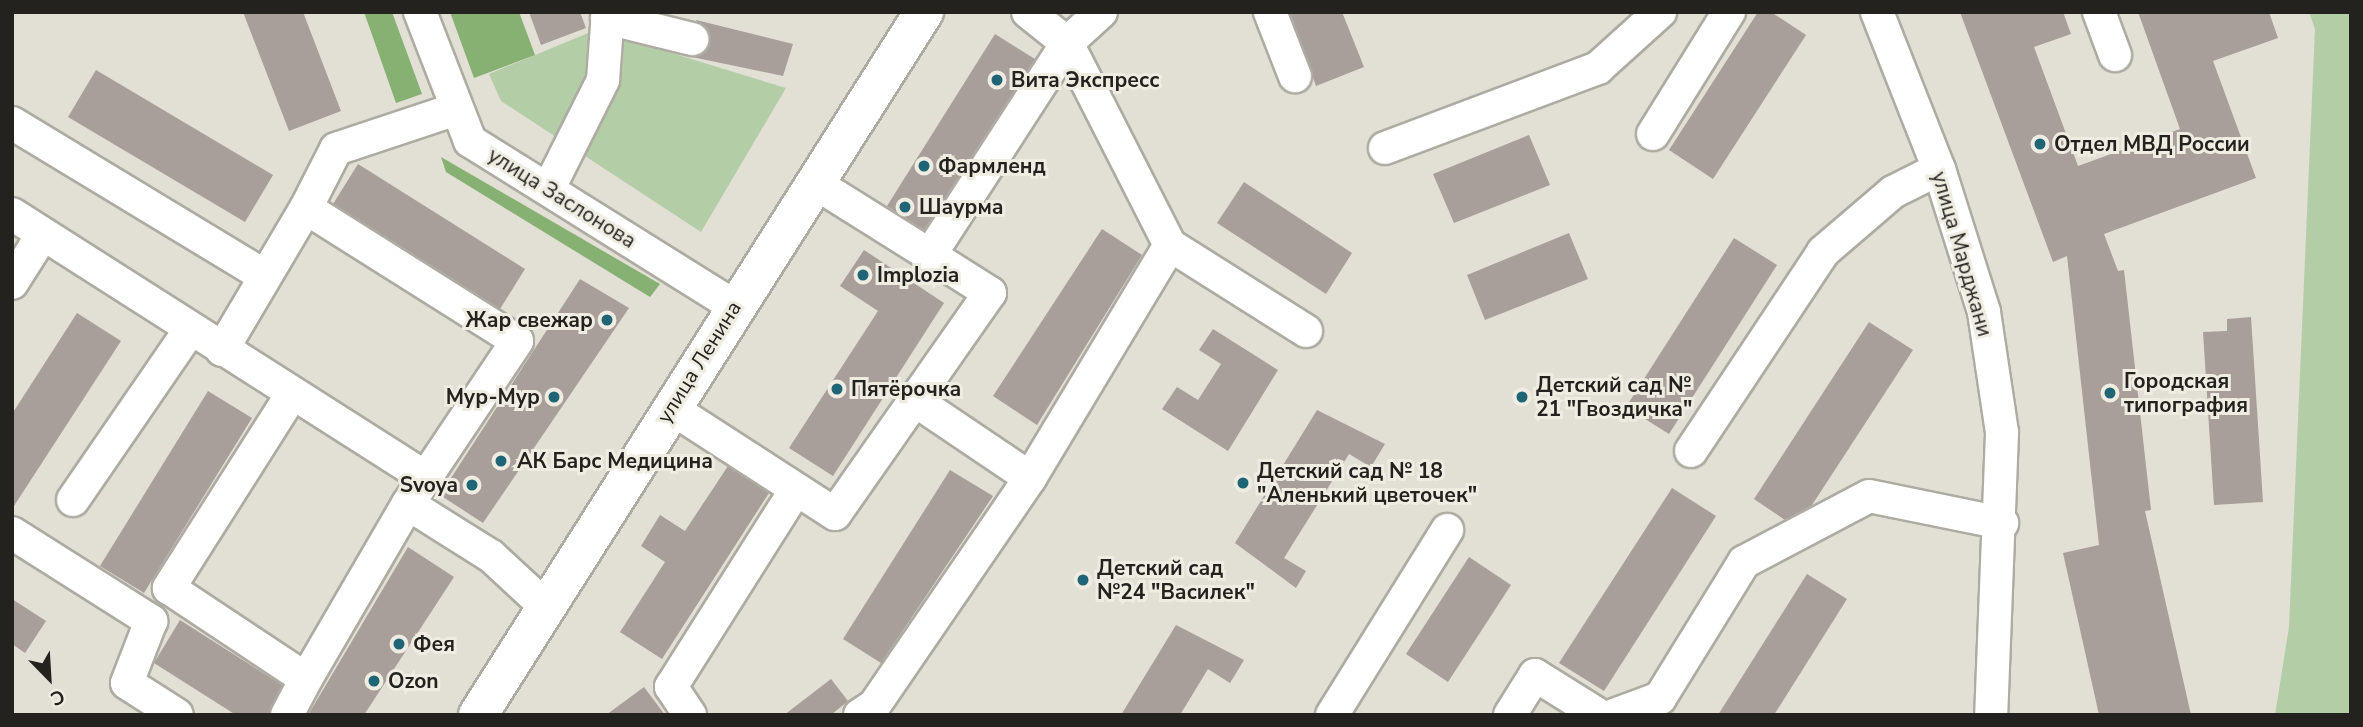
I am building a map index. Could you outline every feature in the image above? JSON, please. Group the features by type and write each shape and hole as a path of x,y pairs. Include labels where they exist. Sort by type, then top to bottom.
{"main road":[{"name":"улица Ленина","path":"478,715 734,306 816,183 924,12"}],"street":[{"name":"улица Заслонова","path":"419,12 470,141 734,306"},
{"path":"1028,12 1067,43 1170,245 1306,331"},
{"path":"930,255 1067,43 1101,12"},
{"path":"1270,12 1295,76"},
{"path":"1385,148 1598,68 1660,12"},
{"path":"1653,134 1729,12"},
{"name":"улица Марджани","path":"1877,12 1939,169 1984,313 2002,433 2002,523 1991,715"},
{"path":"2099,12 2115,55"},
{"path":"549,188 603,80 608,15 692,39"},
{"path":"222,350 261,274 306,208 336,149 456,109"},
{"path":"12,123 261,274"},
{"path":"1691,451 1823,252 1893,192 1939,169"},
{"path":"671,408 835,514 913,399 990,293 816,183"},
{"path":"287,715 408,503 517,341 306,208"},
{"path":"12,214 190,330 425,477"},
{"path":"12,283 43,234"},
{"path":"860,715 874,706 1030,478 1170,245"},
{"path":"73,500 190,330"},
{"path":"292,394 169,588 306,679"},
{"path":"913,399 1030,478"},
{"path":"690,715 671,687 796,489"},
{"path":"1614,715 1660,698 1744,562 1869,496 2002,523"},
{"path":"408,503 491,556 546,607"},
{"path":"1332,715 1447,530"},
{"path":"12,533 151,621 127,683 177,715"},
{"path":"1510,715 1535,675 1599,715"}],"green space":[{"path":"364,12 392,12 422,94 396,103"},
{"path":"450,12 519,12 535,55 474,78"},
{"path":"2309,12 2351,12 2351,715 2275,715 2289,627 2315,29"},
{"path":"622,19 652,47 786,88 701,232 501,101 489,74"},
{"path":"441,157 660,284 650,297 446,172"}],"building":[{"path":"243,12 303,12 341,111 289,131"},
{"path":"529,12 580,12 586,28 541,45"},
{"path":"1290,12 1342,12 1364,67 1316,86"},
{"path":"1758,12 1771,12 1806,35 1713,179 1669,150"},
{"path":"1960,12 2063,12 2071,34 2034,47 2078,166 2180,129 2138,12 2269,12 2278,38 2213,61 2256,178 2104,234 2118,271 2124,270 2151,510 2145,511 2191,715 2099,715 2063,553 2099,545 2067,256 2053,262"},
{"path":"696,20 793,44 783,76 692,57 710,43"},
{"path":"995,34 1035,59 924,230 887,206"},
{"path":"96,70 273,175 245,222 68,117"},
{"path":"1529,135 1550,185 1454,223 1433,174"},
{"path":"358,164 525,269 500,309 333,204"},
{"path":"1244,182 1352,253 1326,294 1217,223"},
{"path":"1102,229 1142,255 1037,425 993,396"},
{"path":"1569,233 1588,279 1485,320 1467,275"},
{"path":"1734,238 1777,265 1669,434 1626,407"},
{"path":"864,250 944,303 833,476 789,448 878,311 840,286"},
{"path":"580,279 629,308 483,523 440,495"},
{"path":"77,313 121,341 12,509 12,414"},
{"path":"2251,317 2263,502 2214,505 2203,332 2227,331 2227,319"},
{"path":"1869,322 1913,350 1812,505 1785,520 1754,499"},
{"path":"1213,329 1278,370 1228,451 1162,409 1177,387 1198,400 1221,364 1199,350"},
{"path":"208,391 252,418 144,593 100,566"},
{"path":"1317,410 1385,444 1371,467 1349,454 1284,558 1306,571 1296,588 1235,543"},
{"path":"728,466 769,493 662,659 620,632 665,562 641,546 660,515 685,531"},
{"path":"950,470 993,496 881,663 843,639"},
{"path":"1672,488 1716,516 1604,691 1559,663"},
{"path":"408,547 454,577 364,715 308,715"},
{"path":"1469,557 1511,585 1448,682 1406,654"},
{"path":"1807,574 1847,599 1774,715 1718,715"},
{"path":"12,599 46,621 25,653 12,644"},
{"path":"180,620 282,685 269,715 236,715 154,663"},
{"path":"1176,625 1244,660 1230,683 1208,669 1180,715 1121,715"},
{"path":"831,679 848,701 831,715 784,715"},
{"path":"644,687 665,715 606,715"}],"place":[{"name":"Вита Экспресс","path":"997,80"},
{"name":"Отдел МВД России","path":"2040,144"},
{"name":"Фармленд","path":"924,166"},
{"name":"Шаурма","path":"905,207"},
{"name":"Implozia","path":"863,275"},
{"name":"Жар свежар","path":"607,320"},
{"name":"Пятёрочка","path":"837,389"},
{"name":"Городская типография","path":"2110,393"},
{"name":"Мур-Мур","path":"554,397"},
{"name":"Детский сад № 21 \"Гвоздичка\"","path":"1522,397"},
{"name":"АК Барс Медицина","path":"501,461"},
{"name":"Детский сад № 18 \"Аленький цветочек\"","path":"1243,483"},
{"name":"Svoya","path":"472,485"},
{"name":"Детский сад №24 \"Василек\"","path":"1083,580"},
{"name":"Фея","path":"399,644"},
{"name":"Ozon","path":"374,681"}]}
